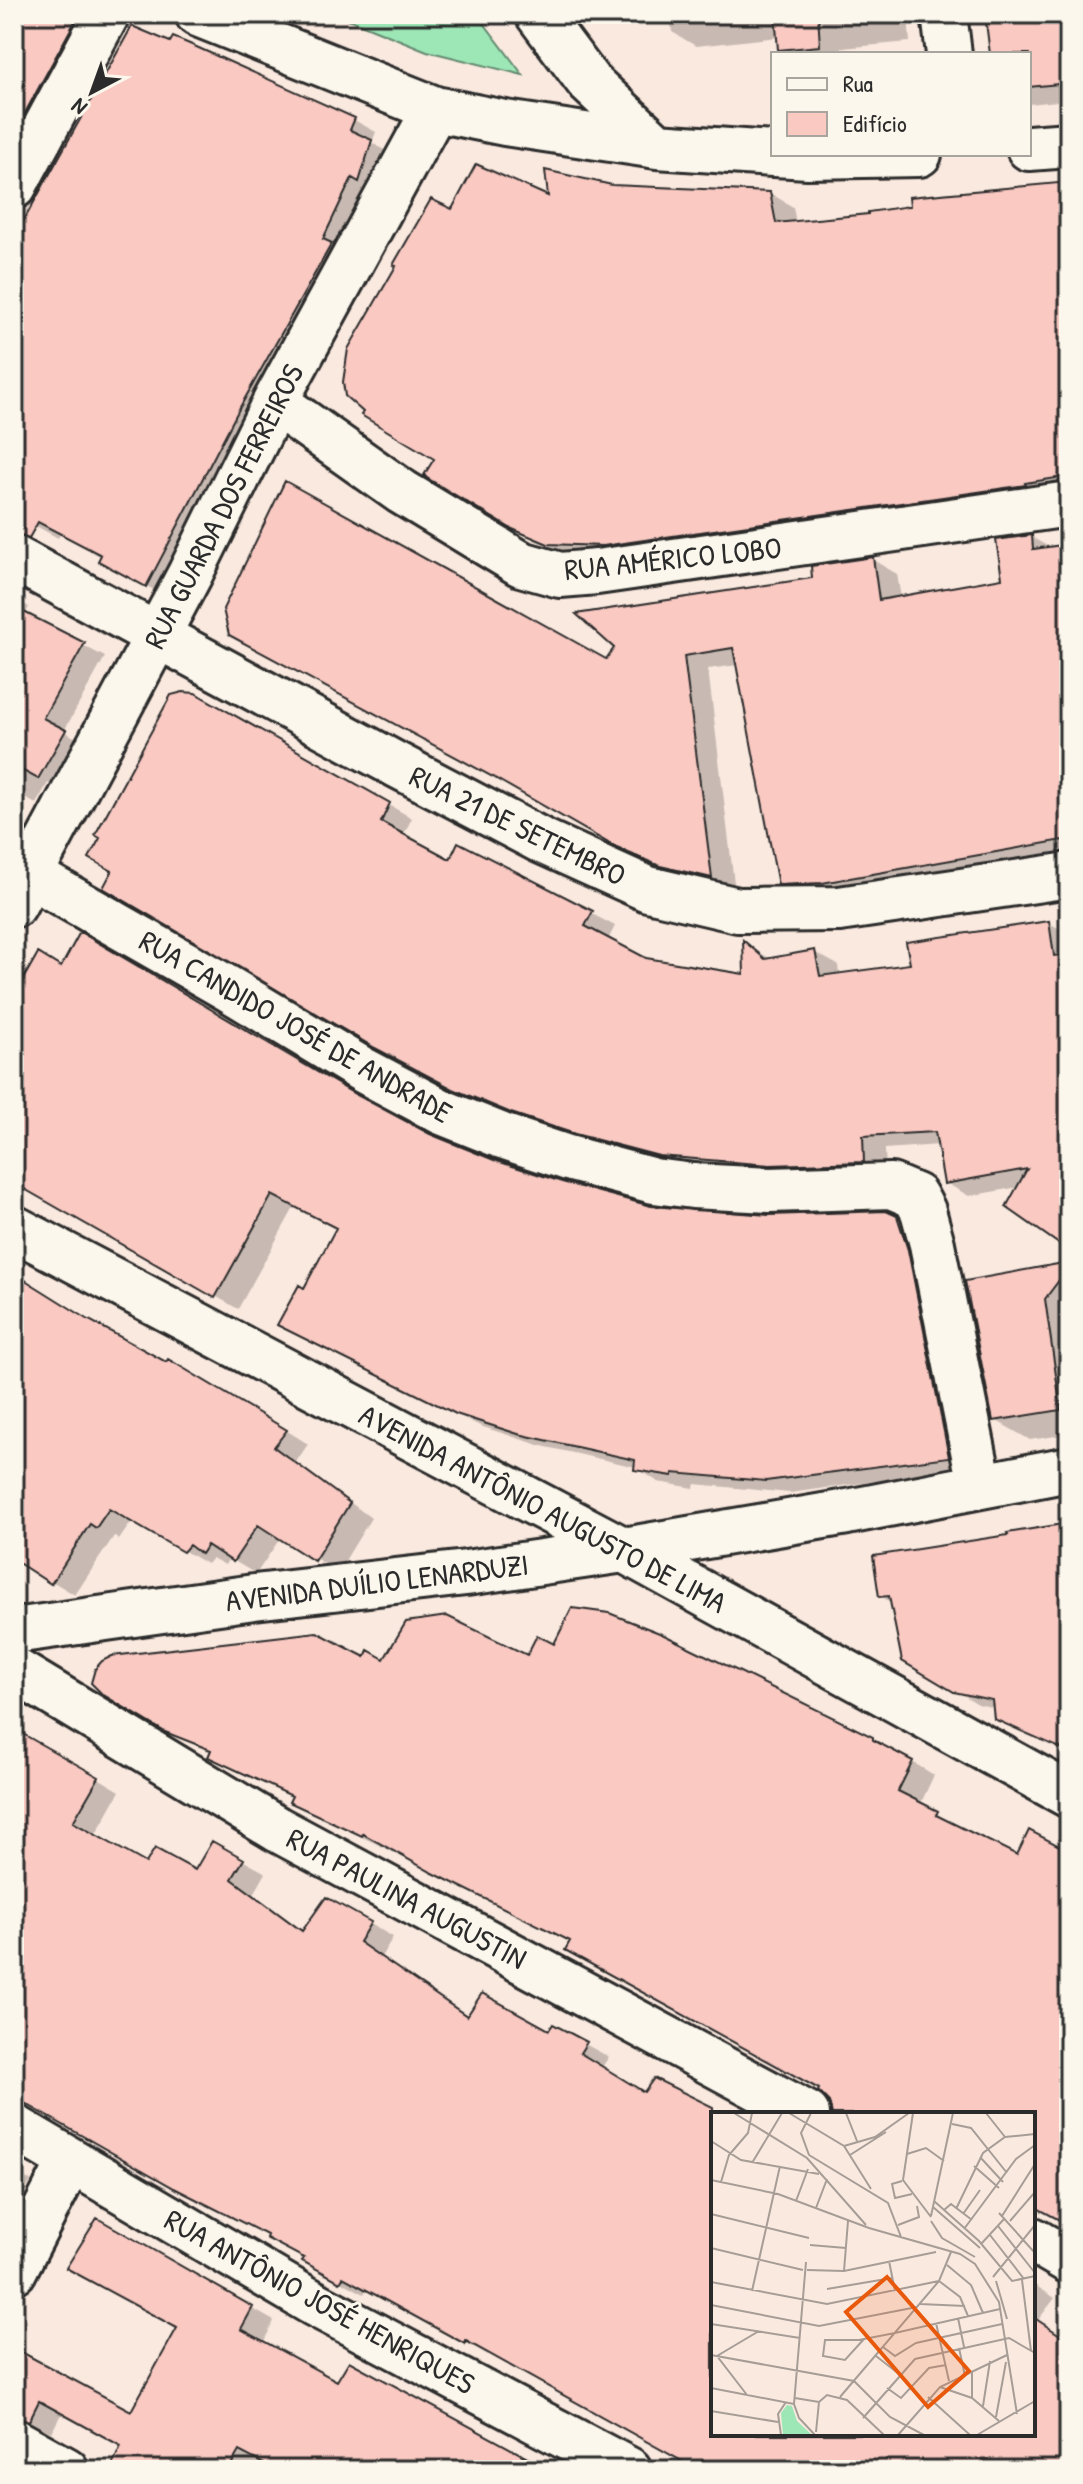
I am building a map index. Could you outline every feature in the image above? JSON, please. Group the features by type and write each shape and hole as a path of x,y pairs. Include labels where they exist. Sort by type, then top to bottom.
{"street":[{"path":"14,186 107,14"},
{"path":"198,14 435,109 657,146 771,154"},
{"path":"538,14 589,82 657,146"},
{"path":"944,14 949,52"},
{"name":"RUA GUARDA DOS FERREIROS","path":"19,882 157,636 275,402 435,109"},
{"path":"1031,148 1069,145"},
{"name":"RUA AMÉRICO LOBO","path":"275,402 402,492 521,564 560,575 1069,504"},
{"name":"RUA 21 DE SETEMBRO","path":"14,558 529,834 648,889 738,910 839,909 1069,875"},
{"name":"RUA CANDIDO JOSÉ DE ANDRADE","path":"19,882 229,989 363,1070 442,1112 502,1136 654,1181 770,1190 891,1186 915,1196 923,1211 932,1244 980,1485"},
{"name":"AVENIDA ANTÔNIO AUGUSTO DE LIMA","path":"14,1228 624,1550 1069,1795"},
{"name":"AVENIDA DUÍLIO LENARDUZI","path":"14,1631 624,1550 847,1512 1069,1469"},
{"name":"RUA PAULINA AUGUSTIN","path":"14,1670 290,1836 803,2112"},
{"name":"RUA ANTÔNIO JOSÉ HENRIQUES","path":"14,2127 315,2304 629,2470"},
{"path":"14,2271 70,2162"},
{"path":"1035,2241 1069,2261"},
{"path":"14,2441 66,2470"}],"green space":[{"path":"336,14 477,14 523,75 427,51"}],"building":[{"path":"14,14 79,14 14,133"},
{"path":"775,14 818,14 820,46 778,50"},
{"path":"985,14 1069,14 1069,83 1031,87 1031,52 990,52"},
{"path":"132,26 170,42 173,37 355,118 350,130 372,140 359,182 352,178 323,239 332,243 239,409 146,587 98,561 101,555 38,522 29,538 14,533 14,238"},
{"path":"476,164 548,196 545,170 612,185 770,192 776,223 868,214 910,206 909,197 1069,182 1069,476 1026,485 603,546 548,544 510,528 427,478 424,475 434,459 361,415 363,412 345,396 343,382 348,349 431,199 452,209"},
{"path":"285,481 606,659 614,648 576,614 812,578 811,566 873,557 879,600 1002,578 996,540 1032,535 1033,549 1069,544 1069,839 822,883 778,885 733,648 684,656 712,878 660,866 619,849 493,777 229,635 223,609"},
{"path":"14,607 85,643 43,718 66,730 38,779 16,767 14,769"},
{"path":"195,693 390,803 381,822 450,859 458,842 593,911 585,926 646,958 744,974 743,940 765,959 815,950 820,976 910,964 906,942 1049,921 1054,956 1069,954 1069,1251 1006,1207 1027,1169 944,1184 935,1132 863,1136 864,1162 770,1165 659,1156 511,1113 453,1089 375,1048 103,888 112,871 89,858 100,838 95,835 171,695"},
{"path":"80,932 351,1092 430,1134 494,1160 651,1206 769,1215 886,1211 897,1216 908,1250 949,1457 766,1481 673,1473 673,1476 634,1470 635,1460 518,1434 456,1414 277,1325 299,1285 304,1288 336,1228 272,1195 215,1298 14,1183 14,995 38,953 61,967"},
{"path":"1069,1262 1069,1267 1045,1299 1061,1410 993,1421 965,1281"},
{"path":"14,1273 89,1320 166,1362 168,1359 287,1430 274,1447 350,1503 314,1561 258,1525 233,1562 207,1545 201,1554 189,1545 183,1552 109,1509 96,1528 90,1524 51,1584 14,1560"},
{"path":"1069,1523 1069,1752 994,1719 992,1700 954,1692 902,1661 889,1596 879,1597 873,1556"},
{"path":"572,1608 609,1613 662,1634 873,1737 873,1740 913,1761 898,1791 938,1811 936,1815 1017,1855 1029,1830 1069,1851 1069,2225 1035,2207 1035,2112 832,2112 829,2102 819,2089 565,1950 570,1941 431,1872 363,1834 289,1802 292,1796 208,1757 211,1750 165,1732 102,1694 91,1683 95,1669 112,1656 317,1632 365,1657 368,1650 384,1659 406,1622 447,1616 527,1655 537,1635 554,1644"},
{"path":"14,1729 99,1777 73,1822 146,1863 155,1848 195,1870 212,1841 244,1859 232,1879 302,1931 326,1897 371,1922 359,1942 467,2016 482,1993 549,2030 553,2024 587,2042 580,2053 644,2092 654,2078 713,2107 711,2436 1035,2436 1035,2318 1069,2341 1069,2470 698,2470 466,2341 465,2344 343,2277 340,2282 266,2238 267,2235 174,2188 14,2097"},
{"path":"97,2218 253,2307 241,2329 337,2381 349,2361 550,2470 275,2470 239,2451 228,2470 110,2470 121,2446 39,2401 29,2421 14,2416 14,2348 131,2411 177,2328 66,2268"}]}
